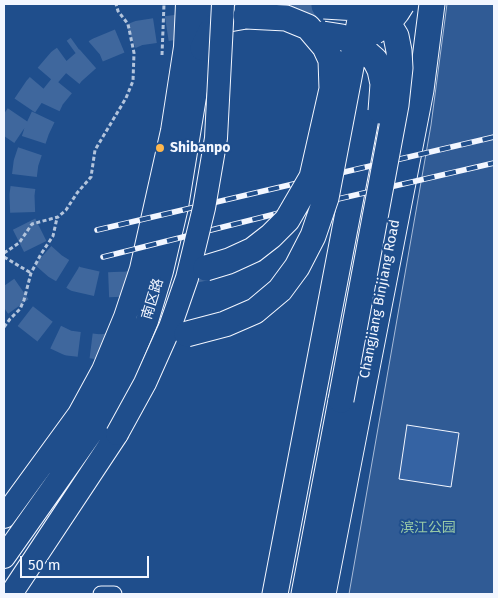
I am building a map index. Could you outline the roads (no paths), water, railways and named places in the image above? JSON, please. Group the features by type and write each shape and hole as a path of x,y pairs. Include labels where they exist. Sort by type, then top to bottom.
{"main road":[{"name":"南区路","path":"4,517 79,414 104,370 125,317 141,269 172,131 185,47 187,4"},
{"name":"南区路","path":"4,557 97,425 123,378 146,322 162,271 177,208 203,48 206,4"},
{"path":"11,594 116,434 146,383 170,327 187,278 204,208 216,138 223,4"},
{"name":"Changjiang Binjiang Road","path":"323,594 420,90 432,4"},
{"path":"346,5 370,11 380,16 391,10"},
{"path":"206,268 229,261 253,250 271,236 287,220 312,177 332,89 346,5"},
{"path":"187,334 225,324 255,310 280,290 297,267 313,236 326,198 346,5"},
{"path":"304,594 384,84 375,60 357,44 332,36 370,34 380,29 391,10"},
{"path":"290,594 334,398 399,84 399,51 391,10"},
{"path":"276,594 375,71 391,10"},
{"path":"203,48 211,31 218,24 229,19 246,16 286,18 308,27 325,47 331,60 332,89"}],"street":[{"path":"101,594 114,594"}],"tunnel":[{"path":"254,6 324,6"},
{"path":"206,268 127,284 102,285 76,279 55,266 37,250 23,222 22,195 26,163 37,130 52,98 73,72 98,50 139,33 178,27 208,26"},
{"path":"4,136 36,89 60,61 78,48"},
{"path":"4,286 25,316 47,333 68,343 100,347 135,343"}],"railway":[{"path":"97,230 494,137"},
{"path":"103,257 299,208 494,163"}],"place":[{"name":"Shibanpo","path":"160,148"}],"park label":[{"name":"滨江公园","path":"428,528"}]}
